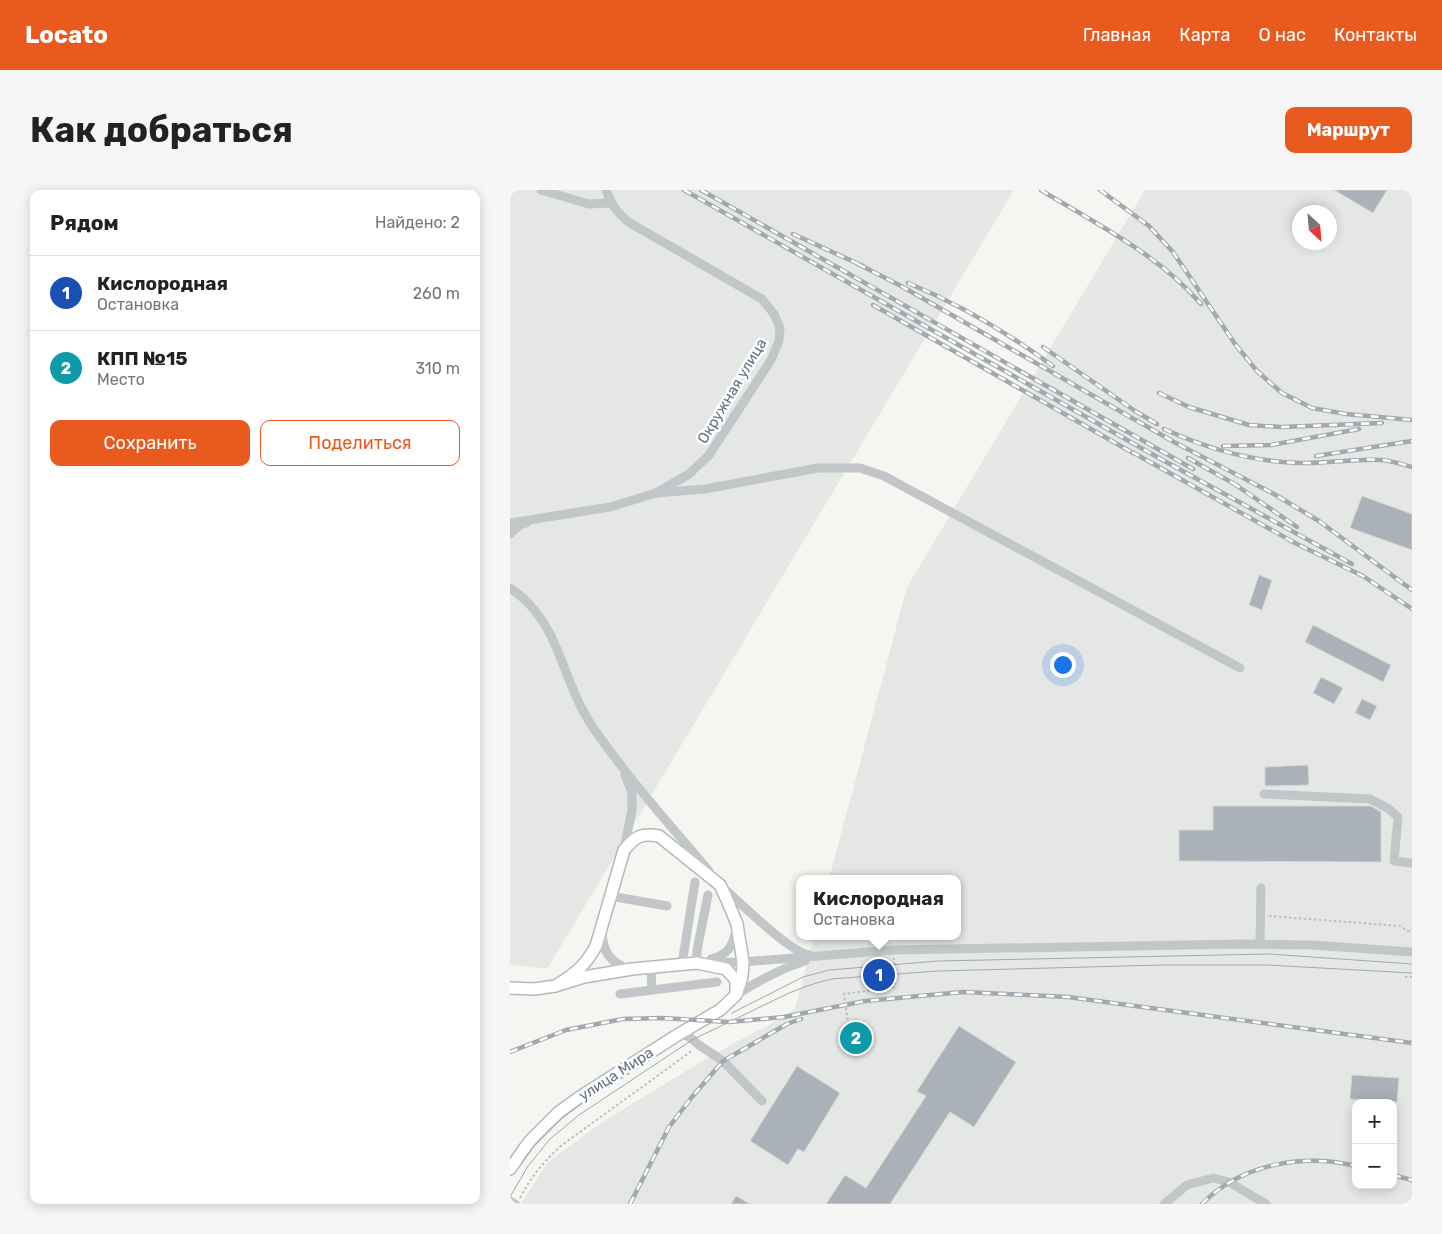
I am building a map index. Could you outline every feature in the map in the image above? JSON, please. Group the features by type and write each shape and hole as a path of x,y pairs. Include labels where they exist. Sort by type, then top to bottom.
{"main road":[{"path":"555,986 571,977 589,960 596,946 624,850 632,841 647,834 658,836 720,885 737,924 742,978 736,995"},
{"path":"510,988 534,989 555,986 584,977 632,969 696,963 726,969 736,980 736,995"},
{"name":"улица Мира","path":"510,1169 529,1142 559,1112 679,1034 720,1010 736,995"}],"street":[{"path":"541,190 589,204 611,203"},
{"name":"Окружная улица","path":"543,518 610,508 656,493 689,474 709,455 771,360 779,341 780,328 774,314 762,299 630,223 618,214 606,190"},
{"path":"656,493 706,490 818,468 860,468 884,476 1240,668"},
{"path":"510,523 543,518"},
{"path":"510,534 520,525 543,518"},
{"path":"510,580 513,590 528,601 550,630 578,700 591,725 621,765 720,885 796,950 806,955 822,956"},
{"path":"621,765 632,792 632,810 624,850"},
{"path":"1264,794 1370,799 1389,809 1398,817 1394,861 1412,863"},
{"path":"682,964 695,882"},
{"path":"1260,944 1261,888"},
{"path":"696,963 708,895"},
{"path":"610,896 667,906"},
{"path":"696,963 720,957 729,950 734,940 737,924"},
{"path":"602,926 605,952 613,962 632,969"},
{"path":"696,963 742,962 894,950 1260,944 1313,945 1412,952"},
{"path":"736,995 786,967 822,956"},
{"path":"651,968 652,990"},
{"path":"620,994 717,982"},
{"path":"679,1034 688,1036 723,1062 762,1101"},
{"path":"1164,1204 1187,1184 1213,1178 1229,1182 1266,1204"},
{"path":"510,1201 516,1204"}],"path":[{"path":"1261,916 1400,926 1408,931 1412,931"},
{"path":"849,1030 844,994 894,987 894,950"},
{"path":"1405,976 1412,977"},
{"path":"516,1204 531,1177 545,1160 562,1145 698,1045"}],"shaded area":[{"path":"510,190 1014,190 547,969 510,964"},
{"path":"1145,190 1412,190 1412,1204 521,1204 547,1163 604,1121 714,1054 784,1017 795,1009 813,940 961,940 961,875 830,875 907,587"}],"building":[{"path":"1334,190 1387,190 1373,213"},
{"path":"1362,496 1412,514 1412,550 1350,528"},
{"path":"1259,575 1272,580 1262,610 1249,605"},
{"path":"1313,625 1391,665 1383,682 1305,642"},
{"path":"1321,677 1343,688 1334,704 1313,693"},
{"path":"1362,699 1377,706 1370,720 1355,713"},
{"path":"1308,765 1309,785 1265,786 1265,767"},
{"path":"1213,806 1371,806 1381,812 1381,862 1179,861 1179,830 1213,830"},
{"path":"959,1026 1016,1062 974,1127 950,1112 890,1204 826,1204 845,1175 866,1188 926,1096 917,1091"},
{"path":"861,1032 862,1042 851,1043 850,1033"},
{"path":"797,1066 840,1093 804,1152 798,1149 788,1165 750,1141"},
{"path":"1352,1075 1399,1078 1397,1102 1397,1099 1350,1099"},
{"path":"736,1196 750,1204 731,1204"}],"tram line":[{"path":"732,1013 803,977 829,970 938,961 1269,954 1412,964"},
{"path":"510,1197 528,1166 550,1139 579,1115 692,1040 789,993 831,979 938,971 1162,965 1267,965 1412,973"},
{"path":"521,1164 532,1148 559,1120 641,1065"}],"railway":[{"path":"684,190 1159,458 1352,564"},
{"path":"701,190 1193,469"},
{"path":"1041,190 1146,255 1184,286 1201,304"},
{"path":"1100,190 1149,226 1173,252 1235,344 1257,371 1282,393 1312,408 1346,414 1412,420"},
{"path":"793,234 863,266"},
{"path":"858,264 901,286 1174,442 1274,494 1319,521 1412,590"},
{"path":"908,283 946,300 983,320 1053,366"},
{"path":"873,305 1133,453"},
{"path":"1043,347 1135,411 1157,424"},
{"path":"1159,393 1189,407 1249,425 1281,427 1382,423"},
{"path":"1164,429 1197,443 1231,453 1266,460 1311,463 1382,460 1412,467"},
{"path":"1223,446 1271,445 1359,429"},
{"path":"1316,456 1412,441"},
{"path":"1132,452 1295,543 1363,576 1412,609"},
{"path":"1188,458 1238,486"},
{"path":"1233,483 1297,527"},
{"path":"510,1052 566,1030 623,1019 662,1018 729,1022 784,1017 865,1001 963,992 1068,997 1412,1043"},
{"path":"630,1204 669,1127 723,1061 787,1024 801,1019"},
{"path":"1202,1204 1235,1179 1274,1165 1315,1161 1352,1165"},
{"path":"1397,1176 1412,1180"}],"place":[{"name":"Кислородная","path":"879,975"},
{"name":"КПП №15","path":"856,1038"}]}
